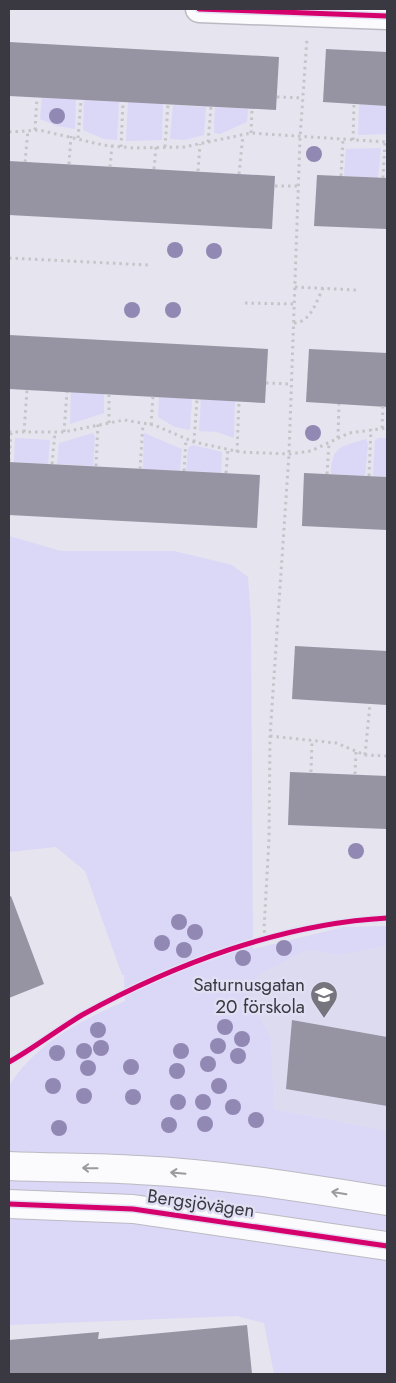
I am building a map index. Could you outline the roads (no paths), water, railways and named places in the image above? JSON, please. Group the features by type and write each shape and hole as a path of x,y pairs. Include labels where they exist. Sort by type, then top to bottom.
{"street":[{"path":"199,9 387,16"},
{"name":"Bergsjövägen","path":"9,1166 138,1170 198,1175 303,1187 387,1201"},
{"name":"Bergsjövägen","path":"9,1204 133,1209 387,1246"}],"place":[{"name":"Saturnusgatan 20 förskola","path":"324,1019"}]}
